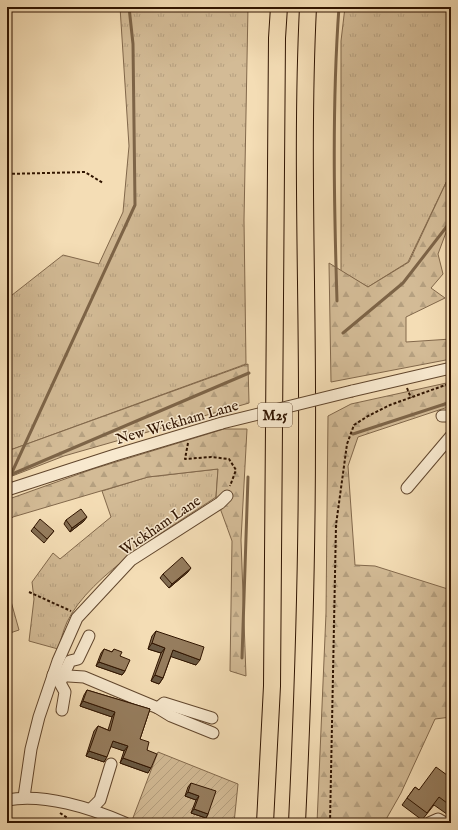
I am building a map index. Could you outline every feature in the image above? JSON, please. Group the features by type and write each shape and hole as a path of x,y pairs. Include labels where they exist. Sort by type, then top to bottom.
{"highway":[{"name":"M25","path":"265,823 272,686 275,442 274,289 276,62 279,7"},
{"name":"M25","path":"297,823 303,686 308,437 303,144 308,7"}],"street":[{"name":"New Wickham Lane","path":"7,490 115,455 222,424 451,368"},
{"path":"407,488 451,436"},
{"name":"Wickham Lane","path":"24,797 31,749 39,717 58,675 77,618 131,560 220,503 227,496"},
{"path":"58,675 70,661 78,658 89,636"},
{"path":"58,675 84,677 213,733"},
{"path":"58,675 65,692 62,710"},
{"path":"158,708 164,703 212,718"},
{"path":"91,809 100,800 112,764"},
{"path":"7,800 24,797 91,809 125,823"},
{"path":"429,823 438,819 444,823"}],"path":[{"path":"7,174 85,172 103,183"},
{"path":"330,823 336,525 347,444 354,425 368,416 390,405 451,383"},
{"path":"190,438 185,459 211,457 229,459 236,470 227,496"},
{"path":"30,592 67,608 77,618"}],"green space":[{"path":"120,7 248,7 244,220 246,364 7,450 7,299 63,255 99,264 123,212 129,146"},
{"path":"345,7 451,7 451,172 408,262 368,287 341,271 341,41"},
{"path":"451,172 451,219 438,254 443,274 431,288 445,298 406,317 406,342 451,339 451,359 331,382 329,263 368,287 409,262"},
{"path":"248,364 249,403 64,456 7,478 7,450"},
{"path":"451,382 451,406 358,437 348,466 355,565 375,566 451,590 451,717 435,719 401,793 384,823 317,823 326,613 328,416 351,404"},
{"path":"224,429 247,429 241,540 246,676 230,671 232,541 216,497 218,469 148,477 13,517 7,522 7,500 9,499 93,469"},
{"path":"218,469 216,497 134,553 94,586 78,604 67,622 58,649 29,641 34,599 32,582 53,553 60,559 111,517 102,491 148,477"},
{"path":"7,587 19,630 7,634"},
{"path":"158,752 238,784 234,823 131,823"}],"building":[{"path":"81,509 87,517 72,528 66,520"},
{"path":"40,519 54,531 47,539 34,527"},
{"path":"182,557 191,568 172,584 163,574"},
{"path":"156,631 204,647 200,660 173,650 163,678 155,675 165,648 152,643"},
{"path":"104,649 112,652 114,649 122,652 120,656 130,660 125,671 99,662"},
{"path":"87,690 150,709 140,739 149,742 147,750 157,754 151,768 123,758 128,746 113,741 107,757 89,751 98,726 110,731 115,712 83,701"},
{"path":"436,767 451,778 451,806 439,797 427,813 407,798 415,787 419,790"},
{"path":"191,783 216,791 208,814 194,809 199,796 188,792"}],"waterway":[{"path":"8,481 135,205 133,44 129,7"},
{"path":"337,301 334,154 335,80 339,7"},
{"path":"343,333 403,283 451,221"},
{"path":"10,475 249,373"},
{"path":"353,434 451,402"},
{"path":"242,658 248,477"}]}
